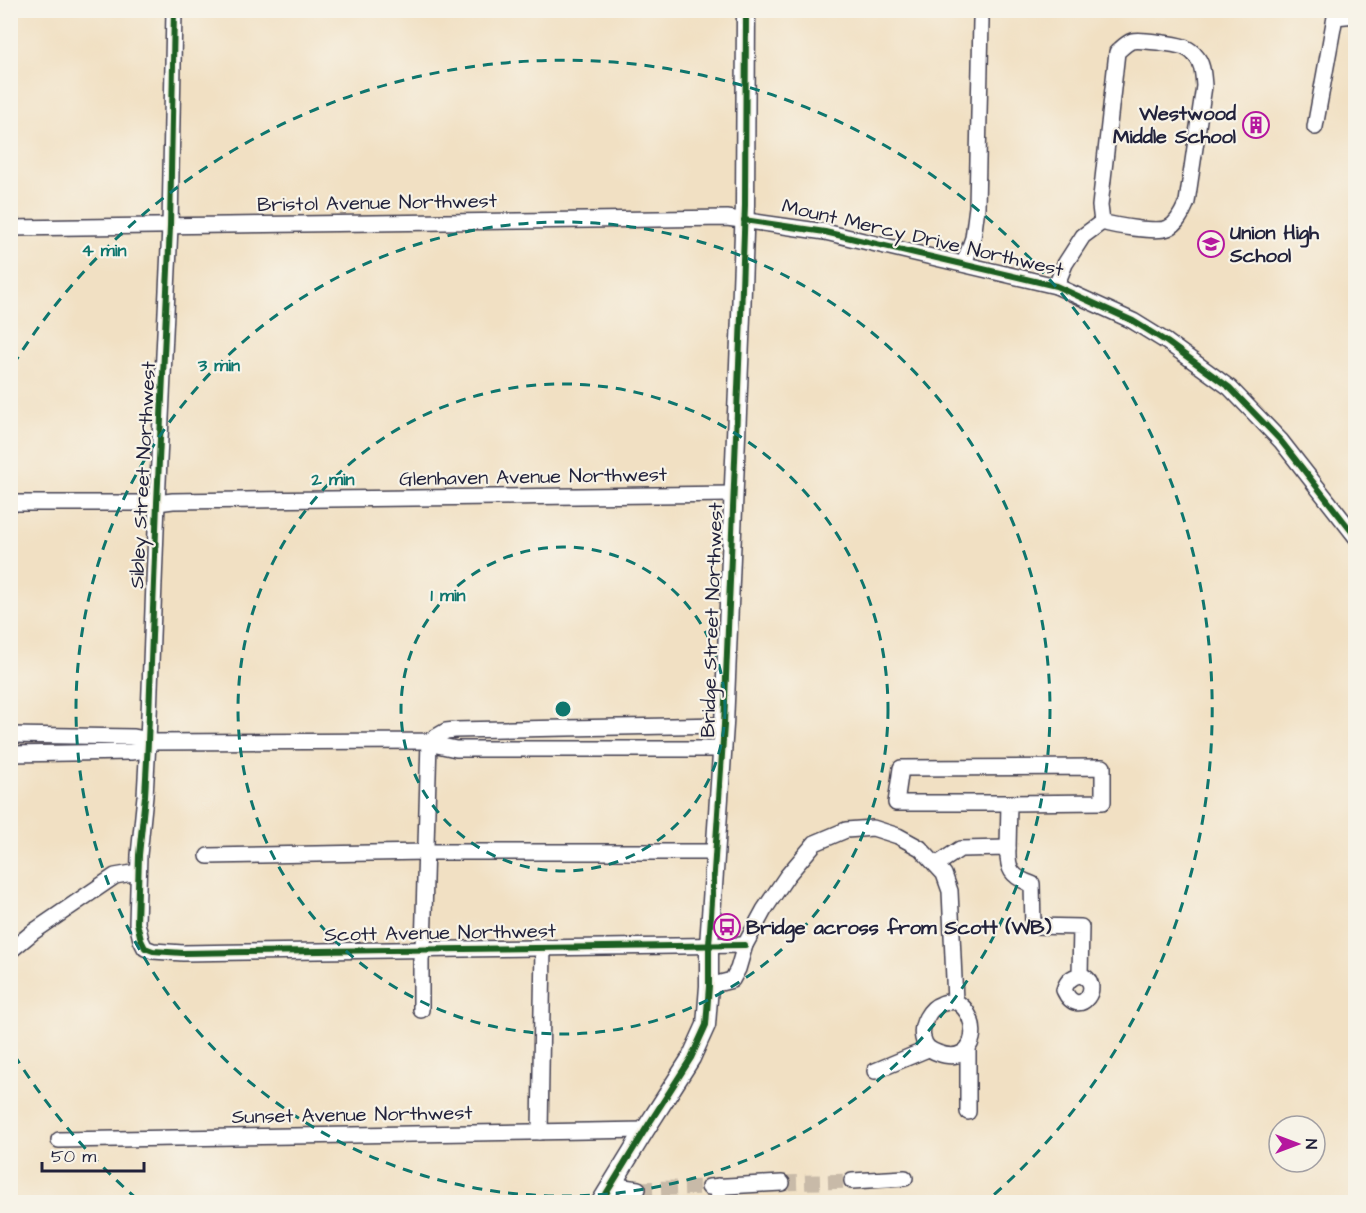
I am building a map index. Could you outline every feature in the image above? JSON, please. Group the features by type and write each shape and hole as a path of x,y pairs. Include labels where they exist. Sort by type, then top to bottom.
{"main road":[{"name":"Bridge Street Northwest","path":"601,1203 691,1058 706,1025 724,725 741,328 746,10"}],"street":[{"name":"Sibley Street Northwest","path":"141,940 137,923 138,872 148,742 170,227 174,10"},
{"path":"1315,127 1335,17 1356,15"},
{"path":"964,264 973,238 977,207 981,20"},
{"path":"1132,41 1183,47 1193,52 1199,60 1203,71 1204,86 1187,202 1182,214 1167,229 1152,230 1102,222 1100,206 1117,52 1132,41"},
{"name":"Bristol Avenue Northwest","path":"10,228 728,218 744,220"},
{"name":"Mount Mercy Drive Northwest","path":"744,220 825,232 1056,286 1133,321 1167,342 1230,388 1281,441 1356,537"},
{"path":"1056,286 1065,264 1083,236 1102,222"},
{"name":"Glenhaven Avenue Northwest","path":"10,503 157,503 733,494"},
{"path":"429,741 446,731 455,730 724,725"},
{"path":"10,735 134,737 144,738 148,742 429,741 456,749 722,749"},
{"path":"421,1010 429,741"},
{"path":"10,754 131,752 139,751 148,742"},
{"path":"1103,767 1103,802 1009,803 896,803 901,768 1103,767"},
{"path":"1009,803 1007,863 1018,880 1032,884 1033,926 1081,927 1080,975"},
{"path":"709,986 732,980 745,945 764,910 787,876 815,843 846,830 873,828 898,836 920,848 944,874 950,891 955,1001"},
{"path":"936,866 960,849 1008,848"},
{"path":"208,856 426,852 715,852"},
{"path":"10,951 33,932 115,876 138,872"},
{"name":"Scott Avenue Northwest","path":"141,940 144,948 166,953 745,945"},
{"path":"540,1132 543,947"},
{"path":"955,1001 961,1005 970,1020 972,1042 968,1049 951,1056 928,1049 922,1035 926,1020 934,1008 940,1004 955,1001"},
{"path":"875,1071 928,1049"},
{"path":"968,1049 968,1112"},
{"name":"Sunset Avenue Northwest","path":"59,1140 645,1130"},
{"path":"852,1180 905,1178"},
{"path":"614,1181 624,1187 638,1189"},
{"path":"719,1203 714,1186 782,1184"}],"tunnel":[{"path":"782,1183 852,1181"},
{"path":"638,1189 709,1187"}],"cycle path":[{"path":"174,10 170,227 148,742 139,855 137,923 145,948 153,951 183,953 745,945"},
{"path":"601,1202 691,1058 706,1025 724,725 741,316 745,205 746,10"},
{"path":"744,220 825,232 1056,286 1133,321 1167,342 1230,388 1281,441 1356,537"}],"place":[{"name":"Westwood Middle School","path":"1256,125"},
{"name":"Union High School","path":"1211,244"},
{"name":"Bridge across from Scott (WB)","path":"727,927"}]}
